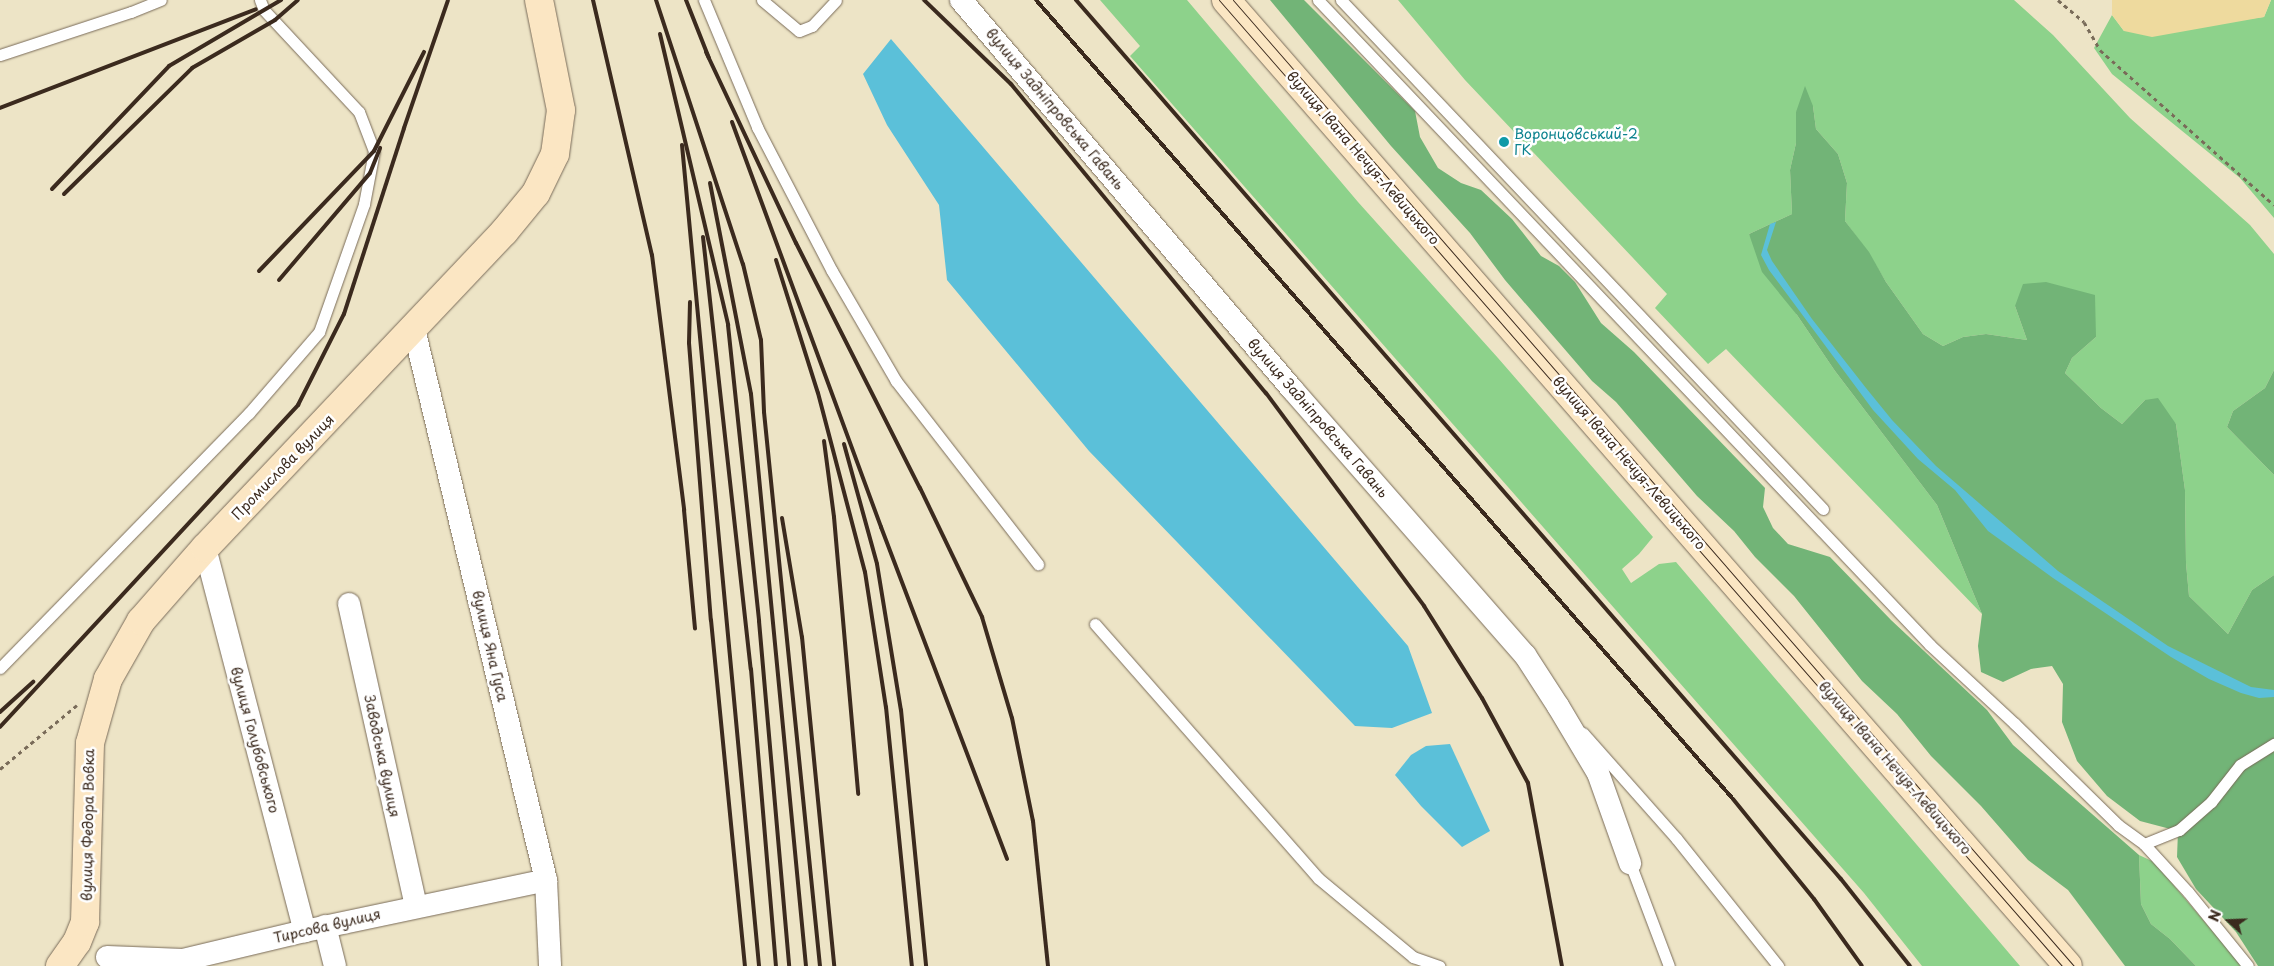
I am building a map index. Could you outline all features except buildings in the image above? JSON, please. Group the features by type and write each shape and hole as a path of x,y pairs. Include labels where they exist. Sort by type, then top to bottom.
{"main road":[{"name":"Промислова вулиця","path":"108,679 141,621 205,548 414,329 504,232 536,193 555,154 561,110 539,0"},
{"name":"вулиця Івана Нечуя-Левицького","path":"1226,0 2068,966"},
{"name":"вулиця Федора Вовка","path":"60,966 77,942 85,922 90,743 108,679"}],"street":[{"name":"вулиця Задніпровська Гавань","path":"961,0 1299,396 1525,655 1598,773 1630,863"},
{"name":"вулиця Яна Гуса","path":"414,329 546,880 550,966"},
{"name":"вулиця Голубовського","path":"205,548 315,929 335,966"},
{"name":"Заводська вулиця","path":"349,604 416,907"},
{"name":"Тирсова вулиця","path":"107,962 184,963 315,929 546,880"},
{"path":"77,942 107,962"}],"lane":[{"path":"0,55 131,12 161,0"},
{"path":"0,668 249,413 319,332 364,204 374,151 359,112 264,10 260,0"},
{"path":"704,0 757,127 832,271 896,381 1038,564"},
{"path":"762,0 799,31 812,26 836,0"},
{"path":"1318,0 1930,645 2014,723 2118,825 2144,844 2188,892 2248,966"},
{"path":"1341,0 1822,509"},
{"path":"1095,624 1318,878 1413,957 1439,966"},
{"path":"1558,706 1676,838 1778,966"},
{"path":"2144,844 2179,830 2210,802 2240,765 2274,744"},
{"path":"1630,863 1669,966"}],"path":[{"path":"2058,0 2084,22 2100,50 2274,205"},
{"path":"0,769 79,703"}],"green space":[{"path":"1100,0 1187,0 1358,202 1498,358 1653,537 1639,554 1622,569 1631,583 1659,564 1676,562 2020,966 1922,966 1864,893 1130,56 1140,46"},
{"path":"1270,0 1304,0 1415,111 1420,137 1438,168 1461,183 1481,190 1512,219 1541,256 1559,266 1575,282 1601,323 1634,352 1765,488 1763,507 1773,528 1788,544 1830,557 1891,620 1987,710 2013,745 2139,855 2141,904 2151,924 2170,939 2196,966 2125,966 2068,890 2028,860 1981,806 1931,756 1897,714 1862,681 1794,596 1755,557 1734,531 1697,496 1616,402 1592,381 1505,280 1470,233 1391,146"},
{"path":"1398,0 2014,0 2053,35 2130,118 2250,225 2274,254 2274,370 2265,388 2233,411 2227,427 2274,475 2274,575 2252,590 2228,634 2189,596 2186,563 2185,490 2176,424 2145,400 2122,424 2101,408 2065,373 2072,358 2096,337 2015,306 2027,340 1986,334 1963,337 1943,346 1923,334 1845,221 1847,183 1838,154 1816,129 1813,106 1796,112 1796,143 1790,170 1792,214 1749,234 1797,315 1835,371 1937,505 1982,614 1726,349 1708,364 1655,308 1667,294 1465,80"},
{"path":"2271,0 2274,0 2274,218 2240,178 2112,74 2094,48 2112,15 2124,31 2264,17"},
{"path":"1805,86 1813,106 1816,129 1838,154 1847,183 1845,221 1869,252 1886,282 1923,334 1943,346 1963,337 1986,334 2027,340 2015,306 2023,284 2046,282 2095,295 2096,337 2072,358 2065,373 2101,408 2122,424 2145,400 2158,398 2176,424 2185,490 2186,563 2189,596 2228,634 2252,590 2274,575 2274,966 2258,966 2236,932 2196,889 2177,857 2178,831 2140,821 2107,796 2077,761 2062,722 2063,684 2052,666 2031,669 2003,682 1981,672 1978,646 1982,614 1937,505 1835,371 1797,315 1762,272 1749,234 1792,214 1790,170 1796,143 1796,112"},
{"path":"2274,370 2274,475 2227,427 2233,411 2265,388"},
{"path":"2139,855 2154,862 2242,966 2196,966 2170,939 2151,924 2141,904"}],"sand":[{"path":"2112,0 2271,0 2264,17 2152,37 2124,31 2112,15"}],"water":[{"path":"891,39 1408,646 1432,713 1392,728 1355,726 1089,451 947,280 939,205 887,125 863,74"},
{"path":"1776,222 1767,250 1772,261 1812,319 1866,388 1892,420 1936,466 2058,571 2168,646 2251,687 2274,690 2274,697 2259,698 2241,693 2209,679 2171,657 2053,578 1988,531 1955,490 1918,459 1873,410 1769,270 1761,255 1770,224"},
{"path":"1450,744 1490,831 1462,847 1421,806 1395,775 1411,755 1426,746"}],"tram line":[{"path":"1219,0 2062,966"},
{"path":"1233,0 2074,966"}],"railway":[{"path":"52,189 169,66 281,0"},
{"path":"64,194 192,68 275,20 298,0"},
{"path":"0,727 298,405 344,314 404,128 448,0"},
{"path":"593,0 652,255 684,510 695,628"},
{"path":"656,0 743,264 761,340 764,412 820,966"},
{"path":"686,0 709,58"},
{"path":"924,0 1011,84 1266,393 1424,606 1482,698 1528,783 1562,966"},
{"path":"1036,0 1733,799 1814,899 1862,966"},
{"path":"1076,0 1841,879 1910,966"},
{"path":"0,108 256,9"},
{"path":"660,34 728,325 759,621 789,966"},
{"path":"259,271 374,151 424,52"},
{"path":"706,52 796,243 920,488 982,617 1012,718 1033,821 1048,966"},
{"path":"732,122 881,527 1007,859"},
{"path":"682,145 759,966"},
{"path":"279,280 370,173 380,148"},
{"path":"710,183 751,394 806,966"},
{"path":"703,237 751,669 776,966"},
{"path":"776,260 818,393 865,572 886,707 912,966"},
{"path":"690,302 689,343 711,620 745,966"},
{"path":"824,441 834,517 858,794"},
{"path":"844,444 877,564 901,710 926,966"},
{"path":"782,518 802,637 834,966"},
{"path":"0,712 33,682"}],"place":[{"name":"Воронцовський-2 ГК","path":"1504,142"}]}
